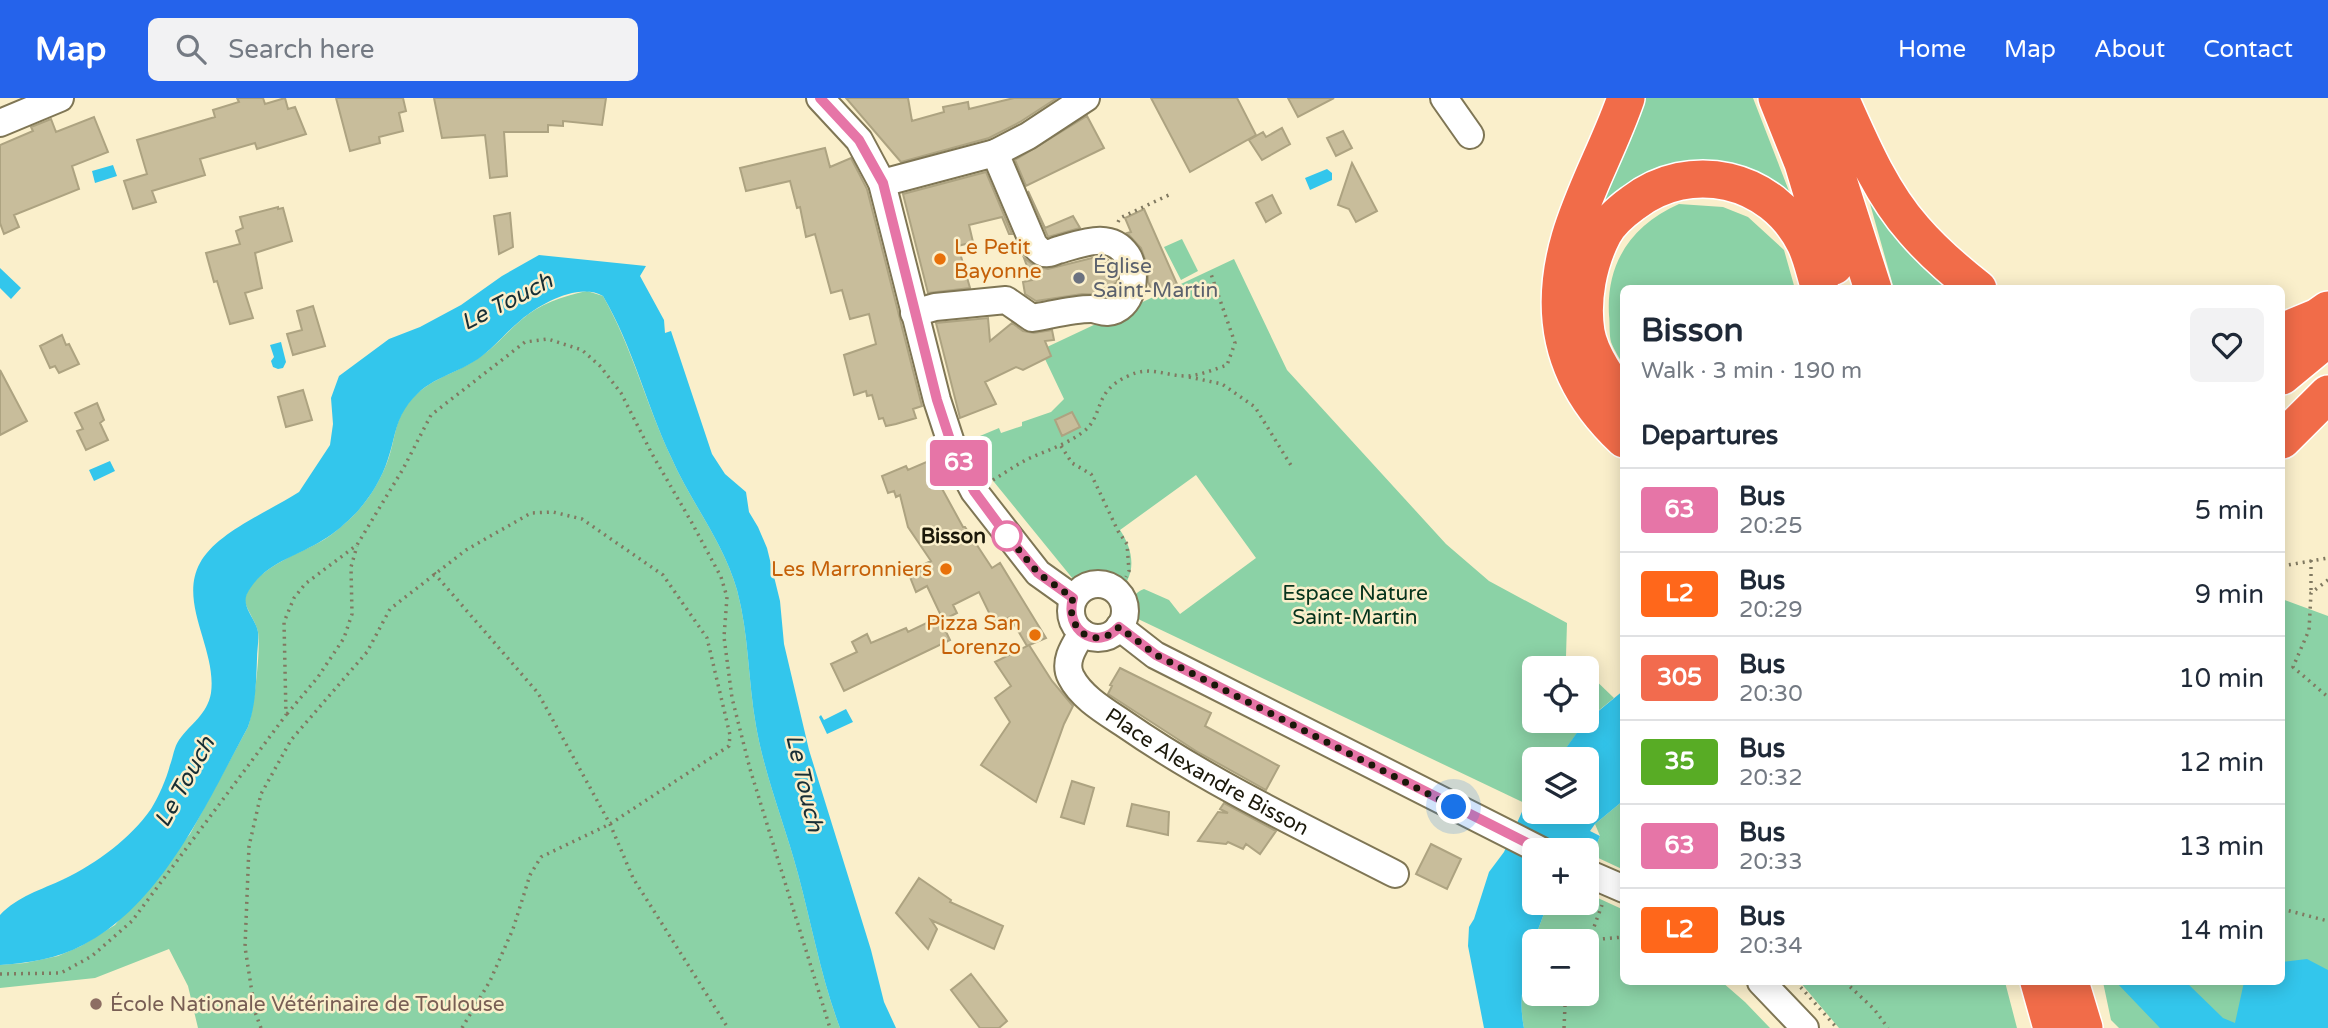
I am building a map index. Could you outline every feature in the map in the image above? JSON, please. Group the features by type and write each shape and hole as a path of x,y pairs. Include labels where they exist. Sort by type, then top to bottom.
{"highway":[{"path":"1620,434 1586,394 1565,349 1559,312 1570,238 1626,98"},
{"path":"1777,98 1803,163 1840,285"},
{"path":"1808,98 1830,155 1872,285"},
{"path":"1840,98 1886,192 1912,229 1946,264 1973,285"},
{"path":"1620,397 1605,377 1586,334 1585,292 1604,232 1625,209 1648,191 1677,181 1725,180 1753,190 1773,203 1798,232 1805,243 1819,285"},
{"path":"2285,331 2328,310"},
{"path":"2285,374 2328,338"},
{"path":"2285,405 2328,371"},
{"path":"2285,437 2328,394"},
{"path":"2042,985 2071,1012"}],"street":[{"path":"0,123 60,98"},
{"path":"820,98 859,140 883,183 946,430 963,473 1005,533 1038,573 1073,598"},
{"path":"883,183 995,153 1028,136 1086,98"},
{"path":"1444,98 1470,135"},
{"path":"914,313 935,307 1006,300 1032,318 1091,309 1107,312 1123,303 1129,295 1133,274 1131,262 1125,252 1116,245 1098,239 1042,253 1034,245 995,153"},
{"path":"1099,583 1114,589 1124,605 1124,616 1119,627 1102,638 1088,636 1071,617 1073,598 1091,584 1099,583"},
{"path":"1119,627 1156,655 1522,841"},
{"name":"Place Alexandre Bisson","path":"1082,632 1068,662 1069,675 1078,689 1106,712 1166,754 1395,874"},
{"path":"1599,883 1614,895"},
{"path":"1763,985 1805,1028"},
{"path":"1785,985 1823,1028"}],"path":[{"path":"1116,226 1120,218 1171,194"},
{"path":"1187,376 1227,365 1235,343 1211,274"},
{"path":"0,974 61,973 92,956 132,921 286,715 318,677 344,638 352,614 351,567 357,545 431,415 525,342 548,339 582,350 600,366 621,393 721,577 727,597 724,637 732,698 750,769 830,1028"},
{"path":"974,491 1026,460 1060,446 1086,430 1095,417 1101,398 1111,386 1129,375 1149,370 1222,384 1255,407 1292,467"},
{"path":"1060,446 1072,463 1091,474 1127,544 1129,571 1126,576"},
{"path":"261,1028 245,947 249,845 261,794 291,740 367,652 390,608 466,550 497,534 513,522 531,513 553,512 582,519 663,576 707,638 730,735 729,746 610,824 541,857 530,874 513,929 490,981 463,1028"},
{"path":"286,715 284,622 294,598 305,584 357,545"},
{"path":"2285,565 2328,558"},
{"path":"2311,560 2309,630 2293,667 2328,697"},
{"path":"434,573 538,694 610,824 634,878 728,1028"},
{"path":"2311,593 2328,580"},
{"path":"1595,929 1614,895"},
{"path":"2285,910 2328,921"},
{"path":"1599,939 1620,937"},
{"path":"1799,985 1837,1028"},
{"path":"1848,985 1874,1009 1888,1028"},
{"path":"1564,1028 1565,1006"}],"green space":[{"path":"1642,98 1753,98 1794,204 1765,184 1608,209 1599,195"},
{"path":"1867,193 1946,285 1893,285"},
{"path":"1679,204 1723,207 1748,217 1784,250 1794,285 1620,285 1620,359 1610,339 1609,296 1612,278 1617,262 1635,234 1662,213"},
{"path":"1182,239 1198,271 1181,280 1164,247"},
{"name":"Espace Nature Saint-Martin","path":"1234,259 1287,370 1446,544 1489,581 1567,623 1566,656 1522,656 1522,733 1577,733 1567,747 1522,747 1522,802 1136,618 1133,601 1139,591 1144,589 1169,600 1180,614 1256,558 1196,475 1120,530 1131,555 1127,581 1097,577 1073,579 977,461 968,441 999,428 1001,433 1022,426 1022,422 1051,412 1064,399 1045,359 1051,356 1047,347"},
{"path":"587,291 603,296 613,315 671,457 731,572 744,623 753,709 760,745 798,874 827,990 840,1028 198,1028 188,986 169,949 95,978 0,988 0,965 58,956 81,946 115,925 190,834 248,727 259,640 245,598 257,579 277,564 329,536 359,510 383,473 403,411 420,391 480,357 520,321 543,305"},
{"path":"2285,600 2328,616 2328,1028 2119,1028 2111,1020 2104,985 2285,985"},
{"path":"1599,684 1614,698 1599,710"},
{"path":"1620,803 1620,868 1599,858 1600,836 1595,824 1599,824 1599,821"},
{"path":"1599,899 1620,908 1620,985 1725,985 1770,1028 1524,1028 1522,1006 1599,1006 1599,929 1538,929 1544,915 1599,915"},
{"path":"1803,985 2006,985 2017,1028 1839,1028"}],"water":[{"path":"113,165 117,176 95,183 92,171"},
{"path":"1327,169 1332,173 1332,180 1310,190 1305,178"},
{"name":"Le Touch","path":"539,255 646,266 640,276 664,320 665,333 671,331 712,454 725,474 746,492 749,512 767,548 780,601 784,644 809,750 871,950 884,1002 896,1028 840,1028 827,990 798,874 760,745 753,709 744,623 731,572 671,457 614,315 603,296 593,292 572,293 538,308 478,359 438,379 413,398 402,415 388,459 375,488 361,507 332,534 271,568 254,583 247,594 247,608 258,635 255,693 248,727 199,818 160,878 137,904 111,927 83,945 42,960 0,965 0,915 22,898 89,866 123,840 143,820 154,804 177,743 202,713 211,693 209,660 193,594 194,578 200,563 208,552 231,532 299,492 330,445 333,424 331,398 339,376 389,339 420,327 461,305 502,276"},
{"path":"0,268 21,288 11,299 0,288"},
{"path":"281,342 286,362 283,368 278,369 273,367 271,361 274,357 270,345"},
{"path":"110,461 115,471 94,481 89,470"},
{"path":"1620,693 1620,803 1599,821 1599,747 1567,747 1577,733 1599,733 1599,711"},
{"path":"846,709 853,722 827,734 819,717 821,715 824,720"},
{"path":"1522,812 1522,824 1595,824 1590,831 1600,836 1599,838 1522,838 1522,915 1544,915 1538,929 1522,929 1524,1028 1484,1028 1468,946 1469,927 1489,872 1504,852"},
{"path":"2307,959 2328,970 2328,1028 2160,1028 2119,985 2189,985 2223,1018 2235,1023 2243,985 2285,985 2285,962"}],"building":[{"path":"237,98 263,98 265,104 285,98 288,109 295,107 306,134 257,149 255,143 200,159 205,175 152,191 156,202 133,209 124,181 147,174 137,140 215,117 213,110 239,102"},
{"path":"336,98 403,98 406,111 399,113 403,131 379,137 380,143 350,151"},
{"path":"434,98 606,98 602,125 563,121 563,126 548,125 548,132 504,132 507,176 490,178 485,135 442,138"},
{"path":"846,98 908,98 912,121 944,112 943,107 968,102 969,109 1014,98 1057,98 989,138 901,162"},
{"path":"1151,98 1237,98 1256,135 1190,172"},
{"path":"1288,98 1334,98 1298,117"},
{"path":"1087,116 1104,148 1026,186 1015,160"},
{"path":"94,117 108,152 72,166 79,189 14,215 19,227 4,234 0,223 0,145 33,131 31,127 51,119 56,132"},
{"path":"1282,128 1290,144 1262,160 1249,140 1263,132 1266,137"},
{"path":"1343,131 1352,148 1336,156 1327,138"},
{"path":"825,148 830,167 851,158 867,189 922,406 913,409 916,418 896,424 886,426 883,418 879,419 872,395 867,396 866,391 854,395 844,355 876,344 869,314 850,319 842,290 831,293 815,234 806,237 800,207 797,208 790,181 746,191 740,168"},
{"path":"1352,163 1377,211 1356,222 1349,209 1338,205"},
{"path":"986,172 1012,234 1009,234 1002,217 969,225 973,242 958,246 970,288 928,293 903,194"},
{"path":"1028,191 1045,228 1073,216 1080,228 1048,237"},
{"path":"1272,195 1281,213 1266,222 1256,203"},
{"path":"283,208 292,241 255,253 262,288 245,293 253,318 230,324 206,253 240,244 236,231 243,228 240,217"},
{"path":"1144,209 1177,284 1158,293 1156,289 1152,290 1148,282 1148,268 1141,248 1127,233 1131,232 1125,218"},
{"path":"510,213 513,247 499,254 494,216"},
{"name":"Église Saint-Martin","path":"1096,257 1106,258 1116,268 1117,282 1109,295 1082,294 1036,301 1025,294 1023,282 1032,280 1024,258 1035,266 1048,269"},
{"path":"313,306 325,346 293,355 287,334 302,330 297,311"},
{"path":"988,318 990,341 1012,323 1023,331 1034,333 1052,330 1054,340 1045,341 1051,356 1023,370 1016,367 985,382 996,404 960,418 936,323"},
{"path":"62,335 79,364 59,373 55,366 50,368 40,346"},
{"path":"0,370 27,421 0,435"},
{"path":"303,390 312,420 286,427 278,397"},
{"path":"97,403 104,420 100,423 108,440 86,450 77,431 83,429 75,413"},
{"path":"1072,412 1080,427 1062,436 1055,420"},
{"path":"931,460 940,485 963,527 992,568 1000,563 1046,638 1027,646 1010,617 995,625 979,592 953,605 957,613 943,620 927,586 916,592 908,572 931,561 908,527 900,495 896,497 894,491 888,493 882,476 906,466 908,470"},
{"path":"939,617 950,640 844,691 831,664 857,652 852,642 867,634 871,643 906,628 908,632"},
{"path":"1029,645 1052,681 1073,706 1036,802 981,765 1010,722 995,698 1011,686 995,662"},
{"path":"1120,668 1211,713 1205,726 1279,766 1266,790 1196,751 1108,694"},
{"path":"1072,781 1094,788 1084,824 1061,817"},
{"path":"1224,803 1276,831 1260,854 1246,844 1243,849 1228,842 1198,841 1218,812 1228,813 1220,809"},
{"path":"1132,804 1169,812 1168,835 1127,826"},
{"path":"1431,844 1461,859 1447,889 1416,874"},
{"path":"919,878 951,900 950,902 1003,926 994,949 931,920 937,929 928,949 896,913"},
{"path":"971,974 1007,1021 999,1028 980,1028 951,990"}],"bus line":[{"name":"63","path":"820,98 859,140 883,183 937,400 963,473 1005,533 1038,573 1073,598 1070,608 1075,626 1094,638 1108,636 1119,627 1156,655 1522,841"}],"place":[{"name":"Le Petit Bayonne","path":"940,259"},
{"name":"Église Saint-Martin","path":"1079,278"},
{"name":"Bisson","path":"1007,536"},
{"name":"Les Marronniers","path":"946,569"},
{"name":"Pizza San Lorenzo","path":"1035,635"},
{"name":"École Nationale Vétérinaire de Toulouse","path":"96,1004"}],"route":[{"path":"1007,536 1005,533 1038,573 1073,598 1071,617 1075,626 1088,636 1102,638 1119,627 1156,655 1454,807"}]}
